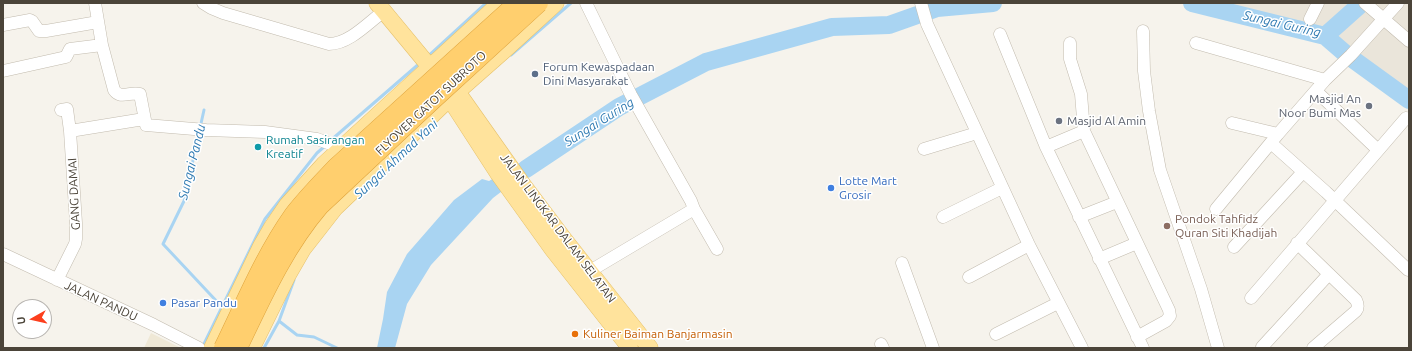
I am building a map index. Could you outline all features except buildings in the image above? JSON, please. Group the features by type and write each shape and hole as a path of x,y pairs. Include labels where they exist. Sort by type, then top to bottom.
{"highway":[{"name":"FLYOVER GATOT SUBROTO","path":"223,348 263,264 293,215 309,196 336,168 517,3"},
{"name":"FLYOVER GATOT SUBROTO","path":"238,348 276,270 293,241 320,206 539,3"}],"main road":[{"path":"374,119 422,58 481,20 500,3"},
{"path":"252,348 288,275 303,249 334,208 396,149 457,103 507,48 556,3"},
{"name":"JALAN LINGKAR DALAM SELATAN","path":"380,7 457,103 516,186 590,271 650,348"},
{"path":"481,20 472,43 473,48 481,55 507,48"},
{"path":"203,348 272,227 287,205 324,164 333,144 398,106 405,105 411,108 414,118 396,149"},
{"name":"JALAN LINGKAR DALAM SELATAN","path":"516,186 553,250 630,348"}],"street":[{"path":"95,3 102,45 114,90 117,95 121,96 136,93 140,94 146,125 265,132 317,139 333,144"},
{"path":"203,3 223,13 329,44 346,40 380,7"},
{"path":"586,3 640,112 717,249"},
{"path":"1310,19 1318,3"},
{"path":"1216,208 1274,138 1325,80 1350,56 1398,3"},
{"path":"921,4 927,24 1002,188 1029,245 1082,348"},
{"path":"1366,4 1409,41"},
{"path":"3,25 30,20 39,31 46,31 98,22"},
{"path":"1143,31 1144,71 1149,111 1160,170 1201,289 1218,348"},
{"path":"1000,34 1046,147 1140,343 1166,321 1170,316 1169,310 1084,131 1081,94 1070,59 1070,43"},
{"path":"1196,43 1325,80"},
{"path":"3,71 66,57 70,49 102,45"},
{"path":"1316,91 1378,150"},
{"name":"GANG DAMAI","path":"57,280 76,239 70,131 67,109 61,110"},
{"path":"1251,298 1406,118"},
{"path":"70,131 144,119"},
{"path":"1232,123 1274,138 1303,172 1408,270"},
{"path":"1046,147 1084,131"},
{"path":"924,149 977,132"},
{"path":"1234,247 1303,172"},
{"path":"942,217 1002,188"},
{"path":"1079,217 1118,202"},
{"path":"590,271 694,209"},
{"path":"1100,259 1137,243"},
{"path":"1297,243 1356,300 1358,304 1358,308 1313,348"},
{"path":"969,277 1029,245"},
{"name":"JALAN PANDU","path":"3,254 203,348"},
{"path":"902,263 933,348"},
{"path":"1262,347 1329,274"},
{"path":"996,334 1058,303"}],"shaded area":[{"path":"1204,3 1354,3 1343,16 1328,29 1271,15"},
{"path":"1360,3 1409,3 1409,98 1324,35 1333,29"},
{"path":"151,333 181,348 144,348"}],"water":[{"path":"540,151 547,157 493,198 431,265 407,304 395,348 377,348 387,292 407,254 454,200 482,179 489,181"}],"waterway":[{"name":"Sungai Ahmad Yani","path":"427,57 486,3"},
{"name":"Sungai Ahmad Yani","path":"511,55 571,3"},
{"name":"Sungai Guring","path":"526,169 619,107 706,62 832,27 889,25 937,8 993,3"},
{"name":"Sungai Guring","path":"1192,3 1325,36 1347,55 1409,100"},
{"name":"Sungai Guring","path":"1325,36 1362,3"},
{"name":"Sungai Ahmad Yani","path":"330,141 420,63"},
{"name":"Sungai Pandu","path":"200,128 204,110"},
{"name":"Sungai Pandu","path":"199,133 184,201 163,244 222,307"},
{"name":"Sungai Ahmad Yani","path":"202,348 265,219 317,153 325,146"},
{"name":"Sungai Ahmad Yani","path":"264,348 279,321 294,280"},
{"path":"279,321 297,335 314,337 337,348"}],"place":[{"name":"Forum Kewaspadaan Dini Masyarakat","path":"535,74"},
{"name":"Masjid An Noor Bumi Mas","path":"1369,106"},
{"name":"Masjid Al Amin","path":"1059,121"},
{"name":"Rumah Sasirangan Kreatif","path":"258,147"},
{"name":"Lotte Mart Grosir","path":"831,188"},
{"name":"Pondok Tahfidz Quran Siti Khadijah","path":"1167,226"},
{"name":"Pasar Pandu","path":"163,303"},
{"name":"Kuliner Baiman Banjarmasin","path":"575,334"}]}
